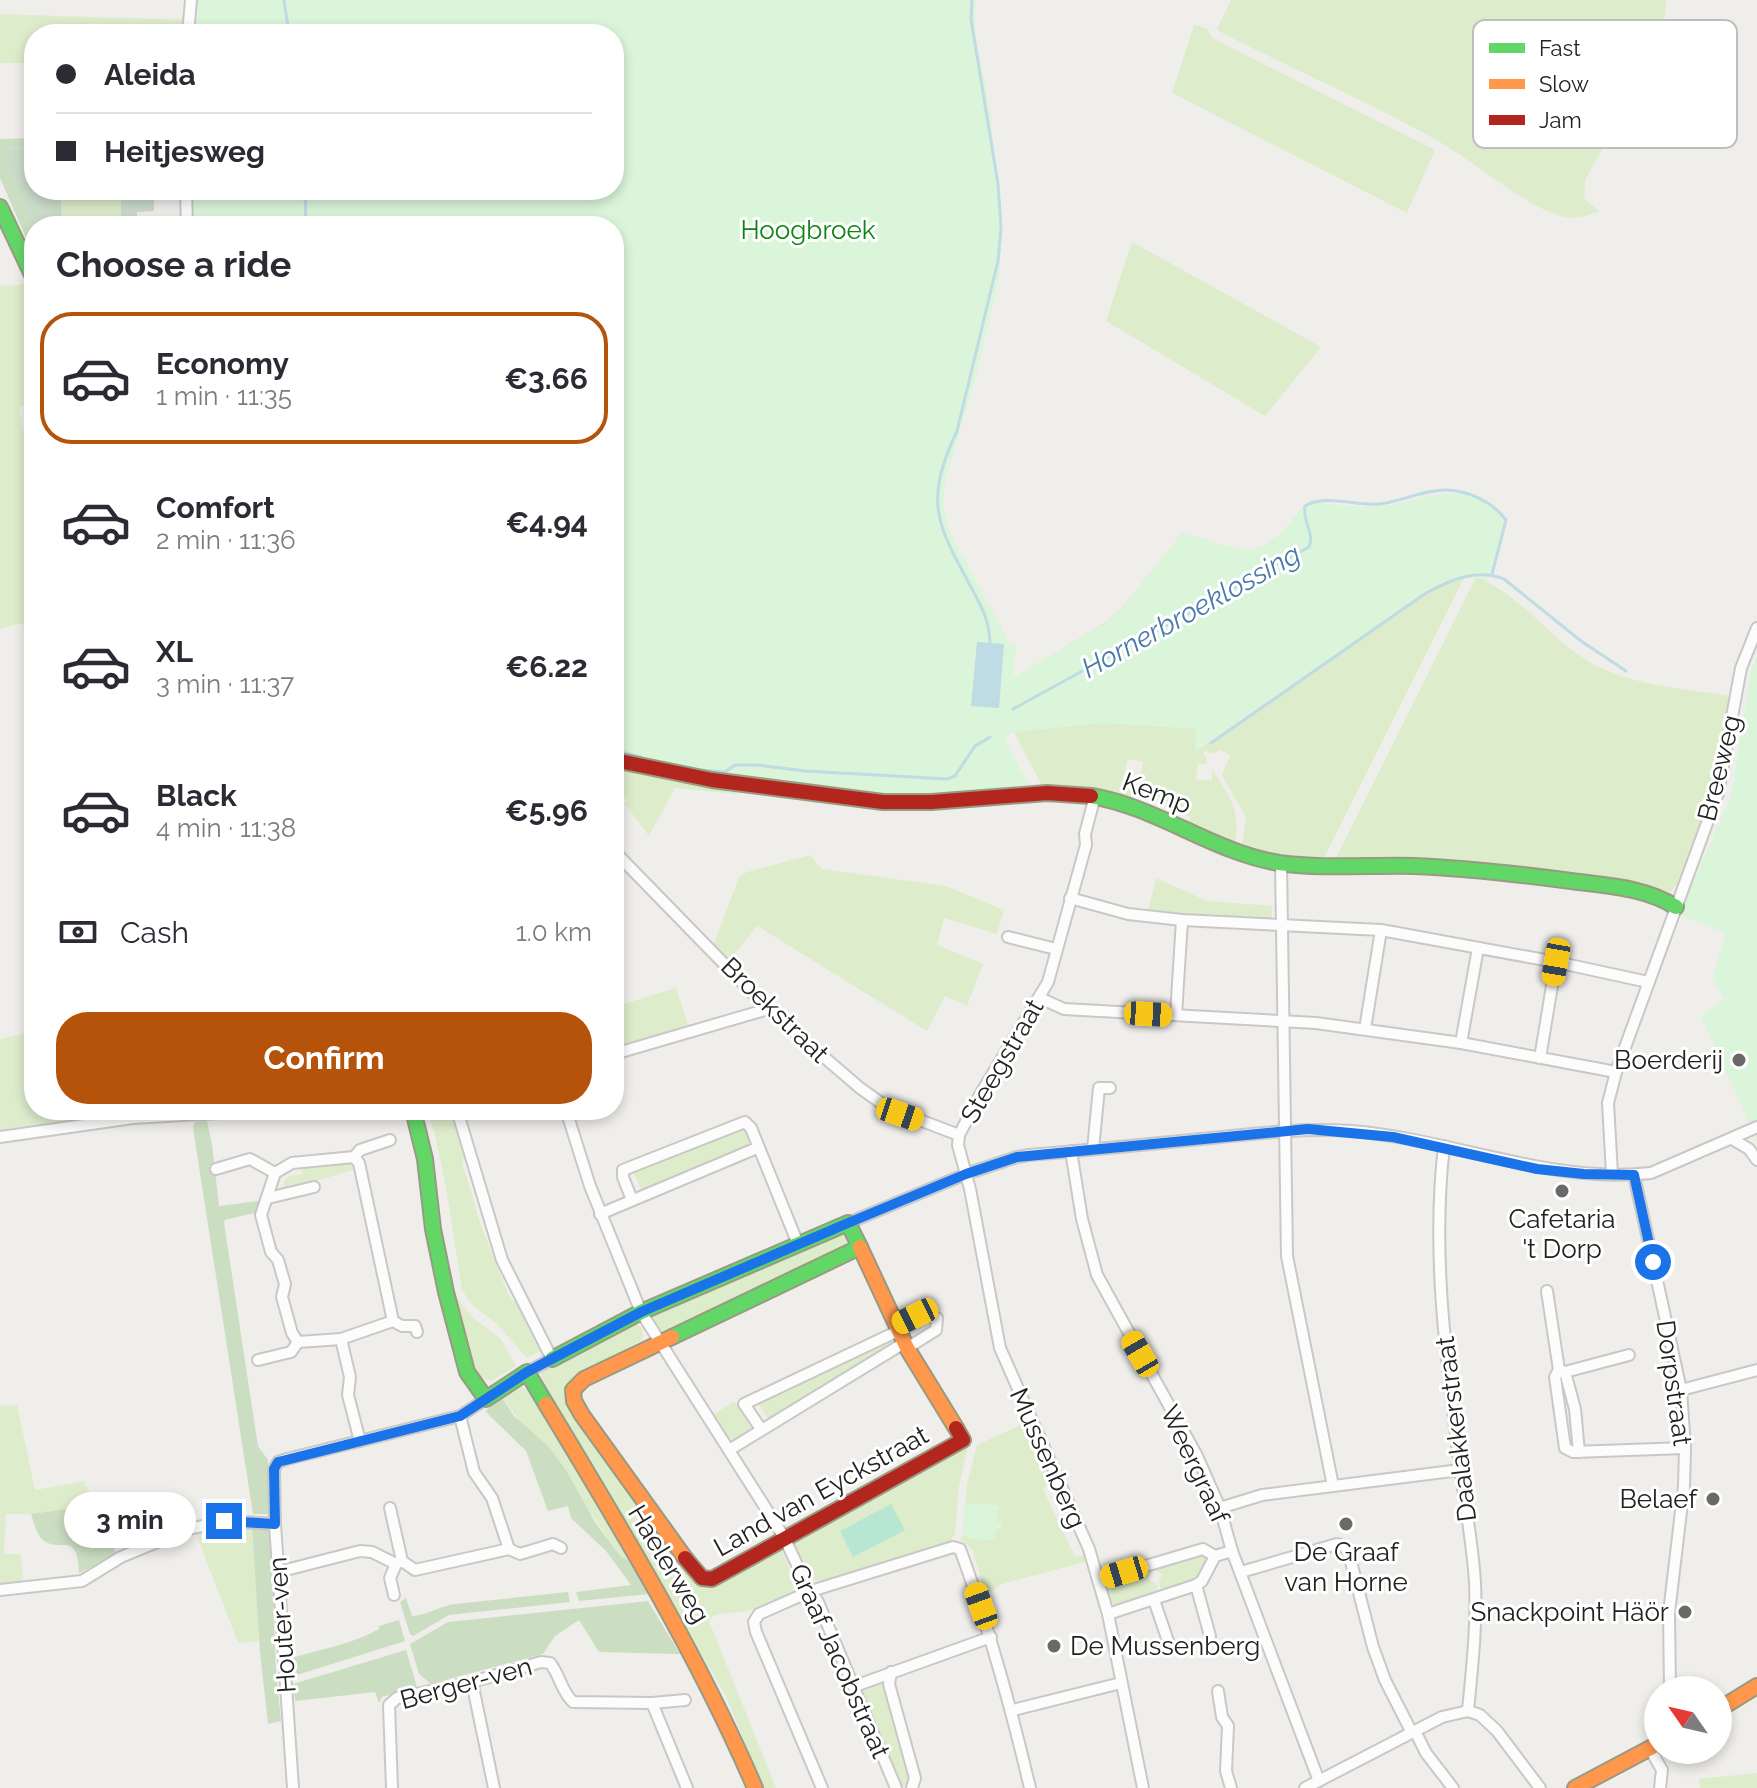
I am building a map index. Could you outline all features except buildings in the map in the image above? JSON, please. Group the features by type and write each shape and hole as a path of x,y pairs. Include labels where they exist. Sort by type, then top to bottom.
{"street":[{"path":"189,24 191,0"},
{"path":"0,207 24,262"},
{"name":"Breeweg","path":"1612,1174 1608,1103 1616,1072 1718,793 1741,668 1757,628"},
{"name":"Kemp","path":"624,763 680,777 904,803 954,801 1035,791 1095,796 1158,816 1219,845 1281,863 1494,871 1630,889 1663,897 1676,907"},
{"name":"Steegstraat","path":"966,1174 958,1145 959,1135 1048,982 1086,845 1085,834 1095,796"},
{"name":"Broekstraat","path":"624,861 768,1009 860,1088 888,1108 959,1135"},
{"path":"1281,863 1287,1256 1333,1486"},
{"path":"1070,898 1128,914 1182,920 1381,930 1648,982"},
{"path":"1176,1015 1182,920"},
{"path":"1365,1029 1381,930"},
{"path":"1008,937 1056,949"},
{"path":"1461,1043 1478,948"},
{"path":"1540,1058 1556,962"},
{"path":"1040,998 1064,1009 1365,1029 1461,1043 1616,1072"},
{"path":"624,1051 768,1009"},
{"path":"1093,1149 1099,1088 1110,1088"},
{"path":"0,1137 119,1120"},
{"path":"415,1120 425,1159 433,1229 446,1292 467,1372 486,1399"},
{"path":"460,1120 502,1260 552,1359"},
{"name":"Graaf Jacobstraat","path":"569,1120 600,1214 641,1312 784,1537 818,1602 896,1788"},
{"path":"632,1200 623,1170 745,1122 751,1128 798,1244"},
{"path":"341,1339 350,1377 348,1395 360,1441 460,1416 527,1372 641,1312 966,1174 1017,1157 1286,1131 1353,1131 1444,1146 1537,1169 1634,1175 1651,1173 1757,1127"},
{"path":"1732,1139 1749,1149 1757,1160"},
{"path":"298,1342 292,1333 282,1297 285,1284 278,1260 271,1252 261,1215 275,1173 292,1163 354,1157 360,1150 390,1140"},
{"name":"Daalakkerstraat","path":"1444,1146 1437,1241 1441,1303 1475,1581 1475,1639 1468,1711"},
{"path":"600,1214 757,1148"},
{"name":"Weergraaf","path":"1071,1151 1082,1219 1097,1275 1197,1456 1220,1508 1232,1551 1319,1781"},
{"path":"354,1157 359,1163 393,1321"},
{"path":"216,1169 250,1159 275,1173"},
{"name":"Mussenberg","path":"966,1174 1000,1348 1089,1549 1108,1614 1143,1788"},
{"name":"Dorpstraat","path":"1634,1175 1681,1390 1684,1486 1669,1613 1670,1676"},
{"path":"268,1198 314,1187"},
{"path":"848,1223 901,1337"},
{"path":"658,1342 860,1247"},
{"path":"1547,1291 1562,1371 1575,1409 1579,1452 1685,1448"},
{"path":"298,1342 341,1339 393,1321 402,1326 415,1326 417,1332"},
{"path":"729,1450 901,1337"},
{"path":"761,1429 744,1404 901,1337"},
{"name":"Land van Eyckstraat","path":"702,1578 712,1579 963,1440 901,1337"},
{"path":"258,1360 291,1352 298,1342"},
{"name":"Haelerweg","path":"658,1342 584,1379 573,1390 574,1401 655,1518 702,1578"},
{"path":"1562,1371 1629,1355"},
{"path":"1681,1390 1757,1370"},
{"name":"Haelerweg","path":"527,1372 690,1646 730,1725 755,1788"},
{"path":"460,1416 474,1472 492,1498 509,1549"},
{"name":"Houter-ven","path":"293,1788 274,1469 278,1462 360,1441"},
{"path":"1220,1508 1262,1495 1460,1470"},
{"path":"390,1508 399,1562 390,1578 394,1595"},
{"path":"0,1590 82,1581 121,1557 189,1529 224,1521 275,1524"},
{"path":"278,1572 360,1551 372,1552 415,1570 509,1549 520,1554 553,1544 561,1548"},
{"path":"1241,1572 1337,1544 1344,1546 1349,1554 1373,1647 1385,1680 1426,1753 1453,1788"},
{"path":"822,1788 754,1622 759,1614 811,1591 953,1547 960,1549 991,1637 1013,1710 1030,1788"},
{"path":"1098,1580 1203,1549 1215,1556"},
{"path":"1108,1614 1196,1585 1202,1581 1215,1556 1232,1551"},
{"path":"1196,1585 1210,1636"},
{"path":"1154,1600 1169,1644"},
{"path":"855,1686 991,1637"},
{"name":"Berger-ven","path":"392,1788 389,1705 397,1698 472,1682 541,1662 550,1663 555,1669 566,1696 573,1702 652,1703 685,1700"},
{"path":"891,1672 889,1684 915,1778 912,1788"},
{"path":"472,1682 494,1788"},
{"path":"1013,1710 1121,1683"},
{"path":"1732,1701 1757,1686"},
{"path":"1218,1691 1222,1717 1228,1726 1226,1771 1231,1788"},
{"path":"652,1703 687,1788"},
{"path":"1307,1788 1442,1717 1468,1711 1480,1715 1497,1731 1540,1788"},
{"path":"1575,1788 1644,1751"},
{"path":"1660,1764 1660,1788"}],"green space":[{"name":"Hoogbroek","path":"197,0 975,0 975,32 990,111 1002,232 999,278 977,372 945,482 943,506 949,530 1010,644 1017,644 1013,678 1103,625 1123,608 1183,532 1225,546 1253,549 1277,537 1306,502 1371,507 1446,494 1477,498 1506,522 1487,581 1458,577 1431,588 1195,751 1196,729 1103,723 1014,732 1004,739 1029,785 923,796 865,793 709,776 624,755 624,216 191,216 190,200 624,200 624,24 195,24"},
{"path":"1231,0 1666,0 1664,20 1473,20 1473,148 1604,148 1585,181 1584,198 1599,211 1570,218 1522,198 1412,127 1217,29"},
{"path":"0,14 185,20 185,24 24,24 24,63 0,63"},
{"path":"1194,25 1208,29 1212,38 1435,150 1407,213 1172,93"},
{"path":"24,138 24,148 5,149 29,216 24,216 24,233 0,178 0,139"},
{"path":"24,148 24,200 61,200 62,216 29,216 4,149"},
{"path":"61,200 121,200 121,216 62,216"},
{"path":"121,200 154,200 154,211 121,216"},
{"path":"1132,242 1321,347 1265,416 1106,321"},
{"path":"24,284 24,405 19,407 24,435 24,623 0,629 0,285"},
{"path":"1301,509 1314,540 1125,655 1196,729 1196,751 1431,589 1449,579 1465,576 1324,858 1274,856 1242,848 1246,817 1222,774 1230,756 1221,750 1210,754 1206,750 1203,753 1207,758 1206,765 1198,763 1196,779 1212,781 1212,769 1225,789 1235,813 1235,846 1189,824 1190,817 1157,800 1158,790 1138,785 1143,762 1128,759 1121,786 1133,791 1130,799 1064,786 1042,786 1006,717 1013,678 1103,624 1122,608 1183,532 1236,548 1261,547 1273,540"},
{"path":"1476,577 1507,594 1574,651 1604,669 1657,685 1730,696 1720,768 1678,884 1670,892 1608,878 1493,863 1336,858"},
{"path":"1757,656 1757,1140 1701,1016 1724,999 1712,979 1726,933 1678,915 1731,797 1751,670"},
{"path":"624,766 737,789 737,794 675,788 649,836 625,804 628,800 624,795"},
{"path":"810,855 822,869 946,886 1004,910 997,934 944,918 937,945 983,964 967,1006 945,996 927,1031 757,926 728,962 713,946 739,877 747,872"},
{"path":"1156,878 1207,901 1272,906 1272,920 1260,923 1148,912"},
{"path":"676,988 689,1027 624,1046 624,1004"},
{"path":"24,1033 24,1120 74,1120 0,1130 0,1039"},
{"path":"430,1120 454,1120 465,1157 462,1162 480,1223 510,1299 516,1302 540,1351 527,1358 496,1323 472,1305 462,1290"},
{"path":"207,1121 219,1206 258,1201 258,1212 225,1220 224,1223 258,1446 268,1460 268,1514 253,1514 193,1128 195,1122"},
{"path":"742,1126 747,1127 750,1135 746,1148 642,1192 632,1168"},
{"path":"349,1163 356,1169 283,1191 284,1181 290,1176 302,1174 301,1167"},
{"path":"840,1232 846,1233 849,1242 837,1251 663,1332 651,1318 655,1311"},
{"path":"451,1291 473,1318 501,1339 516,1366 492,1381 481,1378 472,1362 469,1363"},
{"path":"634,1323 642,1328 643,1339 574,1378 568,1384 565,1395 585,1425 584,1432 666,1548 673,1550 696,1580 779,1549 782,1551 794,1580 793,1591 752,1610 714,1615 709,1621 776,1788 763,1788 726,1696 542,1382 541,1373 547,1367"},
{"path":"894,1335 896,1339 892,1346 768,1419 756,1401"},
{"path":"521,1387 530,1391 628,1560 621,1557 581,1499 502,1398"},
{"path":"502,1398 514,1416 548,1446 566,1470 595,1522 621,1557 628,1560 650,1594 579,1601 576,1592 631,1585 606,1551 571,1518 568,1506 548,1511 526,1451 485,1411"},
{"path":"734,1401 752,1430 737,1439 729,1439 713,1415"},
{"path":"17,1405 35,1490 84,1481 95,1505 31,1514 6,1514 4,1554 21,1554 23,1582 0,1584 0,1406"},
{"path":"1025,1423 1052,1483 1043,1489 1075,1557 1085,1555 1088,1561 1002,1584 986,1594 972,1549 960,1540 967,1484 977,1445"},
{"path":"962,1445 968,1445 959,1486 955,1533 951,1541 824,1581 810,1579 794,1539"},
{"path":"964,1503 999,1505 996,1521 1001,1522 1001,1529 996,1529 995,1540 973,1539 963,1535"},
{"path":"891,1504 905,1530 853,1557 840,1531"},
{"path":"95,1505 117,1555 79,1573 75,1551 66,1545 54,1545 42,1539 31,1514"},
{"path":"252,1523 260,1641 238,1643 195,1531 221,1524"},
{"path":"252,1523 270,1528 281,1721 268,1724 260,1652"},
{"path":"1204,1552 1210,1556 1197,1580 1162,1592 1159,1583 1162,1574 1154,1570 1153,1565"},
{"path":"1150,1566 1152,1571 1148,1579 1156,1584 1158,1590 1112,1603 1106,1580"},
{"path":"568,1592 570,1602 449,1615 413,1636 400,1602 406,1598 412,1616 455,1604"},
{"path":"648,1601 680,1654 599,1652 579,1620 555,1636 543,1654 431,1684 419,1674 410,1644 448,1622"},
{"path":"399,1620 405,1641 294,1676 292,1658 359,1639 379,1629 379,1626"},
{"path":"406,1650 417,1687 382,1697 379,1703 375,1692 295,1701 293,1684"},
{"path":"884,1679 910,1779 908,1784 900,1787 862,1692 864,1684"},
{"path":"1757,1773 1757,1788 1700,1788 1699,1779"}],"water":[{"path":"977,642 1004,644 999,708 971,706"}],"waterway":[{"name":"Hornerbroeklossing","path":"284,0 288,24"},
{"path":"972,0 971,19 998,184 1001,227 998,261 957,431 940,476 938,511 949,545 985,615 990,645"},
{"name":"Hornerbroeklossing","path":"305,200 306,216"},
{"name":"Hornerbroeklossing","path":"1013,709 1309,547 1305,506 1313,503 1379,504 1439,490 1472,495 1494,508 1506,520 1492,574"},
{"name":"Hornerbroeklossing","path":"1211,743 1426,593 1474,575 1504,579 1581,641 1626,671"},
{"name":"Hornerbroeklossing","path":"654,761 689,769 725,772 735,765 757,765 805,771 947,779 955,776 975,746 990,737"},
{"name":"Hornerbroeklossing","path":"624,753 641,757"}],"traffic: fast":[{"path":"0,207 24,258"},
{"path":"1091,796 1139,810 1231,849 1279,863 1413,866 1512,874 1625,888 1651,895 1676,907"},
{"path":"415,1120 425,1159 433,1229 467,1372 486,1399 527,1372 546,1404"},
{"path":"552,1359 641,1312 848,1223 860,1247 672,1337"}],"traffic: slow":[{"path":"860,1247 907,1348 956,1428"},
{"path":"672,1337 584,1379 573,1390 574,1401 582,1415 685,1558"},
{"path":"546,1404 683,1640 755,1788"},
{"path":"1732,1701 1757,1686"},
{"path":"1575,1788 1644,1751"}],"traffic: jam":[{"path":"624,762 712,780 883,802 931,802 1047,793 1091,796"},
{"path":"685,1558 702,1578 712,1579 963,1440 956,1428"}],"place":[{"name":"Boerderij","path":"1739,1060"},
{"name":"Cafetaria 't Dorp","path":"1562,1191"},
{"name":"Belaef","path":"1713,1499"},
{"name":"De Graaf van Horne","path":"1346,1524"},
{"name":"Snackpoint Häör","path":"1685,1612"},
{"name":"De Mussenberg","path":"1054,1646"}],"route":[{"path":"224,1521 251,1520 275,1524 274,1469 278,1462 460,1416 527,1372 641,1312 966,1174 1017,1157 1308,1129 1393,1137 1537,1169 1634,1175 1653,1262"}]}
